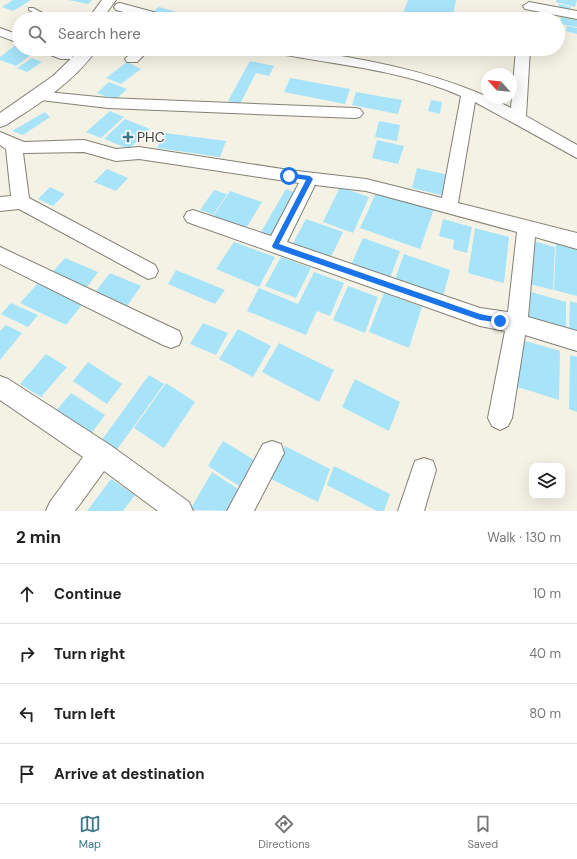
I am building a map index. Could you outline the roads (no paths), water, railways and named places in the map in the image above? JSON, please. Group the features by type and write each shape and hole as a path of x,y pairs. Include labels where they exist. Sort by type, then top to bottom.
{"highway":[{"path":"105,12 118,2"},
{"path":"114,12 118,2"},
{"path":"0,107 47,74 64,56"},
{"path":"0,121 61,78 82,56"}],"street":[{"path":"118,2 145,12"},
{"path":"530,3 577,15"},
{"path":"0,32 12,36"},
{"path":"132,59 135,56"},
{"path":"315,56 394,70 444,84 518,117 577,152"},
{"path":"518,117 522,56"},
{"path":"449,206 469,94"},
{"path":"37,96 108,103 355,113"},
{"path":"7,142 24,148 84,146 116,156 139,153 310,179 366,185 577,241"},
{"path":"7,142 16,175 21,202"},
{"path":"275,246 310,179"},
{"path":"0,204 21,202 148,271"},
{"path":"194,217 480,317 517,323 577,341"},
{"path":"500,418 517,323 527,227"},
{"path":"0,255 171,338"},
{"path":"0,387 101,454 180,511"},
{"path":"240,511 272,453"},
{"path":"59,511 101,454"},
{"path":"411,511 424,470"}],"lane":[{"path":"31,9 37,12"}],"place":[{"name":"PHC","path":"128,137"}]}
